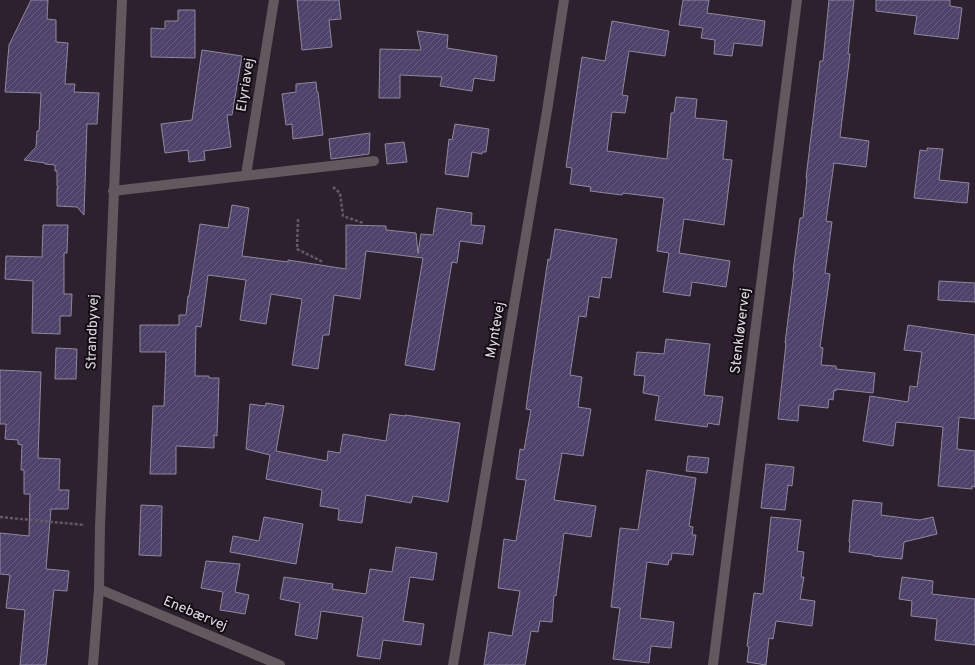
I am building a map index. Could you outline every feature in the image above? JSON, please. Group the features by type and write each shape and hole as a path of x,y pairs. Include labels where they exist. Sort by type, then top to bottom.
{"street":[{"name":"Strandbyvej","path":"94,665 99,589 100,526 113,191 122,0"},
{"name":"Elyriavej","path":"246,175 274,0"},
{"name":"Myntevej","path":"453,665 547,111 564,0"},
{"name":"Stenkløvervej","path":"713,665 797,0"},
{"path":"113,191 374,161"},
{"name":"Enebærvej","path":"99,589 280,665"}],"path":[{"path":"333,187 340,193 343,216 363,223"},
{"path":"298,219 297,249 323,262"},
{"path":"0,517 100,526"}],"building":[{"path":"31,0 48,0 47,19 56,20 56,42 68,43 65,84 75,84 74,92 99,93 97,124 87,124 84,215 77,207 57,206 57,188 59,188 57,186 57,171 55,171 55,165 24,160 36,147 37,131 39,131 41,93 5,92 9,45"},
{"path":"297,0 339,0 341,19 329,20 332,47 302,50"},
{"path":"683,0 709,0 707,13 765,21 762,46 734,43 732,56 714,54 715,40 701,38 703,28 679,25"},
{"path":"829,0 854,0 848,54 850,54 840,137 869,141 866,167 834,163 826,221 832,222 825,273 830,274 820,347 823,348 821,365 836,366 836,369 875,373 873,393 836,389 836,391 834,390 833,400 829,399 828,408 799,405 798,421 778,419 793,271 800,218 803,218 806,178 820,61 823,61"},
{"path":"876,0 950,0 950,6 962,8 958,39 914,34 917,16 876,11"},
{"path":"178,10 195,10 195,58 151,57 151,28 165,29 165,21 178,21"},
{"path":"612,21 669,31 665,56 629,51 622,95 628,96 625,113 612,112 607,151 667,159 671,113 674,113 676,97 697,99 695,118 727,121 723,159 732,160 724,225 684,219 679,253 730,261 726,287 692,282 690,296 663,292 669,253 657,251 664,198 590,191 591,187 570,184 572,168 566,167 582,57 605,61"},
{"path":"417,31 448,35 447,48 497,56 494,81 474,78 472,91 440,86 442,77 400,75 400,98 379,98 380,49 421,50"},
{"path":"202,50 242,56 232,115 227,115 231,147 204,151 205,160 189,162 188,150 165,153 161,124 192,120"},
{"path":"316,82 323,135 293,139 292,124 286,125 282,94 296,92 296,84"},
{"path":"455,124 489,129 486,152 482,152 482,154 472,152 468,177 445,174 449,139 452,140"},
{"path":"370,133 369,154 331,159 329,139"},
{"path":"404,142 407,162 387,164 385,144"},
{"path":"927,148 943,149 939,180 969,183 967,203 914,198 920,150 927,151"},
{"path":"232,205 249,208 242,256 288,262 288,260 346,269 346,225 386,226 386,230 416,233 418,253 421,234 433,235 437,208 472,213 471,225 485,226 482,244 460,241 457,263 452,262 434,370 405,365 423,258 366,251 360,299 334,295 329,335 323,335 318,369 292,365 302,299 271,294 266,324 240,320 246,280 208,275 201,327 196,326 195,376 219,378 217,436 214,435 214,448 176,446 176,474 150,474 153,406 164,406 166,352 140,352 140,325 179,325 179,315 186,315 200,224 228,228"},
{"path":"43,225 68,225 67,253 64,253 64,294 72,294 71,316 60,316 60,334 32,333 33,281 5,279 6,256 42,257"},
{"path":"555,229 617,239 611,278 602,277 599,298 589,296 586,317 579,316 570,375 582,377 578,407 591,409 583,456 562,453 554,500 596,506 591,537 564,533 556,596 554,595 552,622 540,621 538,632 531,631 525,665 484,665 489,632 512,636 520,591 498,588 504,539 516,541 526,480 516,479 520,449 524,450 531,410 526,409 548,259 550,260"},
{"path":"939,281 975,283 975,302 938,300"},
{"path":"908,325 975,335 975,419 959,417 957,449 975,451 975,487 972,486 972,489 938,486 943,427 896,422 893,446 863,441 870,396 908,402 910,386 917,387 922,352 904,350"},
{"path":"666,339 710,344 704,395 723,397 719,425 708,423 707,427 655,420 659,396 643,393 645,376 634,375 637,352 664,354"},
{"path":"56,348 77,349 76,379 55,379"},
{"path":"0,370 41,372 38,458 60,459 59,490 69,490 68,509 51,509 46,569 69,571 67,591 54,590 46,665 20,665 25,610 6,608 10,575 0,574 0,533 29,536 30,494 24,494 24,470 21,470 22,445 18,444 18,440 5,439 6,424 0,424"},
{"path":"266,403 284,406 276,451 327,461 328,451 340,453 343,434 386,441 390,414 460,423 448,502 413,496 411,503 366,495 362,523 338,520 339,509 320,506 322,490 266,479 270,455 246,449 250,404 265,406"},
{"path":"688,456 709,458 707,473 686,471"},
{"path":"766,464 794,467 792,486 788,485 785,510 761,508"},
{"path":"647,470 696,478 689,526 693,527 692,535 696,535 693,555 672,553 671,560 669,560 668,565 647,562 640,618 674,622 671,648 651,646 649,663 613,659 620,608 611,607 620,528 638,530"},
{"path":"853,500 882,503 881,515 920,520 933,517 937,534 904,542 902,559 849,552"},
{"path":"141,505 162,506 161,556 139,555"},
{"path":"264,517 303,524 296,564 230,552 233,536 259,541"},
{"path":"771,517 801,520 797,551 804,552 801,577 804,577 800,599 815,601 812,626 776,621 773,639 769,638 766,665 747,662 749,647 747,646 754,593 763,594"},
{"path":"396,547 437,553 433,580 410,577 403,621 424,624 421,645 383,640 380,659 357,656 363,617 321,611 317,639 295,635 300,603 280,599 284,577 333,584 332,589 366,594 370,569 392,572"},
{"path":"206,561 240,564 235,592 249,595 245,614 220,610 223,592 201,588"},
{"path":"902,577 933,581 932,594 975,599 975,645 935,640 937,619 911,616 912,601 899,599"}]}
